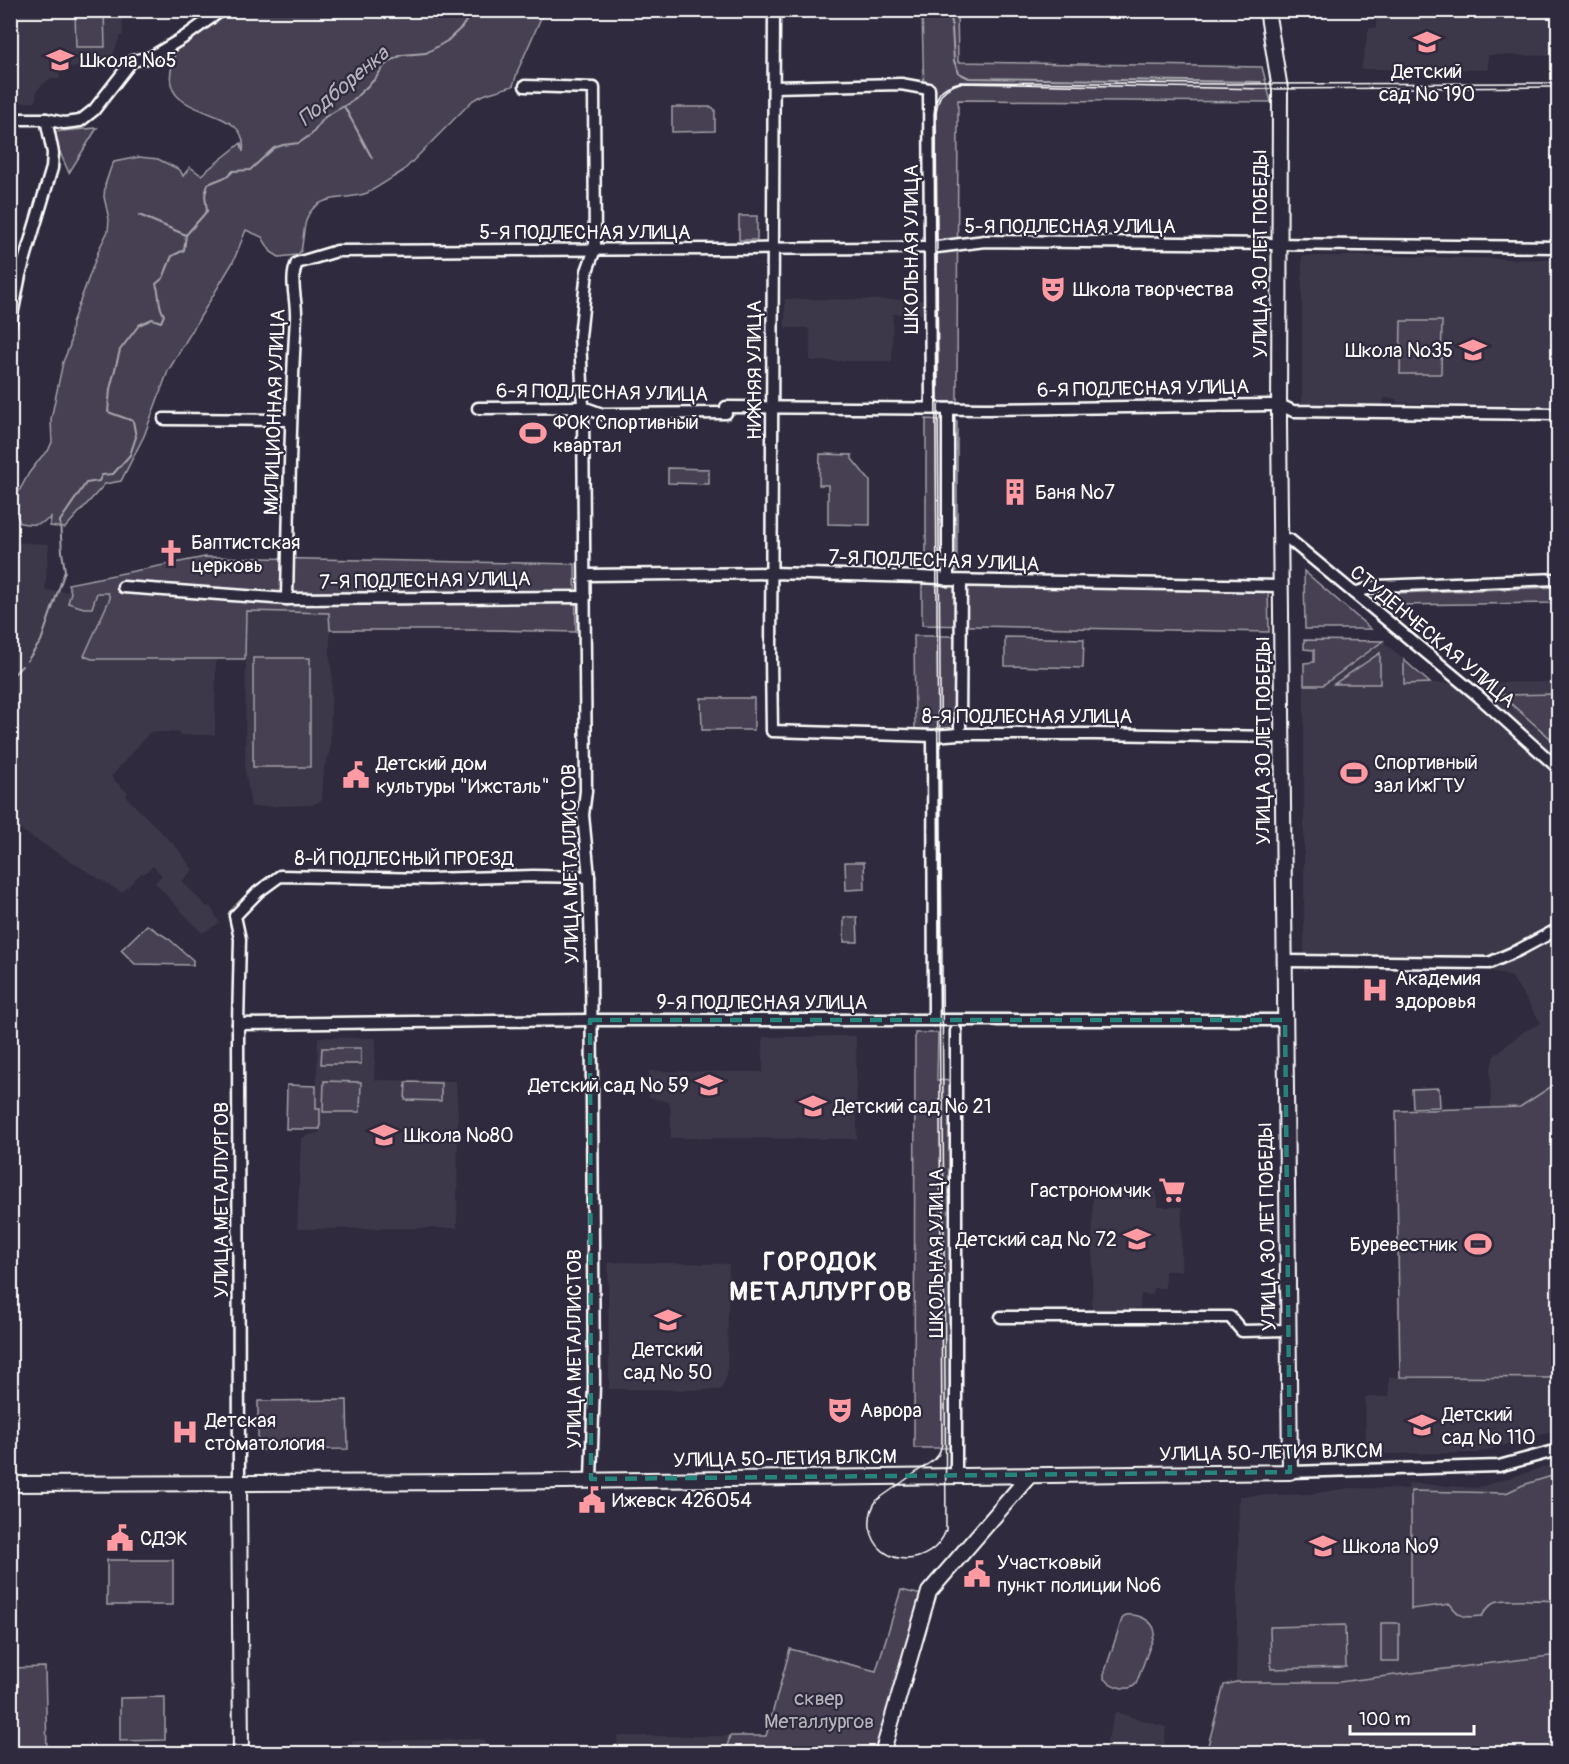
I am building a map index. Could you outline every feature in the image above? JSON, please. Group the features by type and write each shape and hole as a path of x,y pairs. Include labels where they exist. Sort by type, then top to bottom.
{"main road":[{"name":"УЛИЦА 30 ЛЕТ ПОБЕДЫ","path":"1267,10 1280,89 1280,537 1290,1472"},
{"name":"УЛИЦА 50-ЛЕТИЯ ВЛКСМ","path":"10,1484 239,1484 1290,1472"},
{"path":"882,1754 929,1592 1030,1474"},
{"path":"239,1484 241,1754"}],"street":[{"path":"10,119 46,119 64,123 80,121 94,110 132,61 151,57 183,38 222,10"},
{"name":"НИЖНЯЯ УЛИЦА","path":"772,731 774,10"},
{"name":"ШКОЛЬНАЯ УЛИЦА","path":"774,87 901,84 929,89 931,408"},
{"name":"УЛИЦА МЕТАЛЛИСТОВ","path":"525,86 594,88 596,249 587,271 580,337 585,574 586,791 583,816 590,877 594,1384 591,1479"},
{"path":"10,326 20,275 52,168 53,153 46,119"},
{"name":"5-Я ПОДЛЕСНАЯ УЛИЦА","path":"297,263 337,251 930,247 985,241 1558,247"},
{"name":"МИЛИЦИОННАЯ УЛИЦА","path":"287,599 290,420 296,312 293,276 297,263"},
{"name":"6-Я ПОДЛЕСНАЯ УЛИЦА","path":"478,408 583,407 602,414 772,407 948,409 1280,405 1293,411 1558,414"},
{"path":"948,409 948,580"},
{"path":"164,420 290,420"},
{"name":"СТУДЕНЧЕСКАЯ УЛИЦА","path":"1280,537 1290,540 1477,695 1558,768"},
{"name":"7-Я ПОДЛЕСНАЯ УЛИЦА","path":"585,574 772,573 920,577 948,580 1281,585"},
{"path":"1354,593 1377,586 1558,579"},
{"path":"960,727 961,580"},
{"name":"7-Я ПОДЛЕСНАЯ УЛИЦА","path":"123,587 287,599 585,597"},
{"name":"8-Я ПОДЛЕСНАЯ УЛИЦА","path":"772,731 933,736 1105,734 1282,737"},
{"path":"933,736 934,1020"},
{"name":"8-Й ПОДЛЕСНЫЙ ПРОЕЗД","path":"235,916 258,892 280,876 429,879 590,877"},
{"name":"УЛИЦА МЕТАЛЛУРГОВ","path":"235,916 240,939 238,1024 239,1484"},
{"path":"1285,961 1489,963 1520,950 1558,929"},
{"name":"9-Я ПОДЛЕСНАЯ УЛИЦА","path":"238,1024 590,1020 1285,1020"},
{"name":"ШКОЛЬНАЯ УЛИЦА","path":"956,1031 956,1475"},
{"path":"1001,1317 1230,1317 1242,1331 1288,1330"},
{"name":"УЛИЦА 50-ЛЕТИЯ ВЛКСМ","path":"1290,1472 1499,1466 1558,1450"}],"highlighted area":[{"path":"590,1020 1285,1020 1290,1472 591,1479"}],"shaded area":[{"name":"Школа №5","path":"11,11 122,11 123,35 120,36 114,53 104,67 61,67 59,79 49,79 37,90 36,102 11,103"},
{"name":"Детский сад № 190","path":"1376,11 1558,11 1558,56 1488,55 1488,70 1361,69 1369,28 1376,28"},
{"name":"Школа №35","path":"1302,256 1558,260 1558,406 1397,403 1397,399 1384,398 1383,406 1302,404"},
{"path":"785,299 924,300 924,314 893,314 892,361 810,361 810,331 807,328 785,328"},
{"path":"10,542 49,544 45,590 72,592 68,603 97,593 108,593 110,598 85,657 92,659 216,659 215,735 150,732 111,777 128,793 126,796 134,805 179,850 193,870 182,881 207,907 210,906 220,923 202,933 155,883 162,875 153,866 144,874 142,872 122,893 11,824"},
{"path":"246,611 330,613 332,672 330,750 324,768 322,800 312,805 251,807 245,769"},
{"path":"1304,640 1383,641 1430,683 1558,682 1558,1430 1477,1453 1366,1454 1365,1397 1389,1397 1389,1377 1400,1377 1396,1111 1491,1108 1490,1071 1494,1056 1523,1032 1541,1023 1512,977 1485,969 1308,969 1304,972 1304,663 1314,662 1314,650 1304,649"},
{"path":"856,1036 857,1139 671,1138 670,1105 668,1102 649,1097 649,1071 763,1072 763,1037"},
{"name":"Школа №80","path":"318,1037 376,1038 374,1080 456,1081 457,1228 297,1229 301,1138 320,1132 320,1110 316,1109"},
{"name":"Детский сад № 72","path":"1093,1186 1151,1188 1158,1200 1158,1207 1182,1207 1181,1271 1165,1271 1165,1288 1153,1288 1153,1295 1141,1294 1140,1308 1135,1308 1135,1311 1092,1311"},
{"name":"Детский сад № 50","path":"608,1262 729,1264 727,1376 721,1390 609,1389"},
{"path":"1558,1463 1558,1655 1339,1682 1236,1682 1239,1496 1310,1494 1349,1488 1408,1489 1409,1483 1476,1488"},
{"path":"1115,1712 1166,1727 1164,1748 1187,1753 1104,1753"},
{"path":"618,1736 730,1736 726,1750 737,1753 615,1754"},
{"path":"485,1739 486,1753 353,1753 352,1741"},
{"path":"592,1744 592,1753 494,1753 494,1746"}],"green space":[{"path":"75,11 104,11 105,47 76,47"},
{"path":"235,11 544,11 513,86 473,100 403,171 367,193 330,200 316,206 306,219 301,251 297,255 279,257 271,252 262,237 246,230 233,262 168,371 144,436 121,481 105,484 65,528 50,526 51,517 36,524 20,523 15,511 17,495 29,473 48,451 52,442 51,419 63,362 70,345 72,323 108,231 105,185 114,162 139,157 158,159 180,170 183,176 190,167 201,175 241,143 243,152 242,137 234,126 180,98 172,87 171,71 175,54 182,41"},
{"path":"922,11 957,11 958,62 1262,67 1271,102 958,100 957,402 925,402"},
{"path":"672,107 712,107 715,110 715,131 672,132"},
{"path":"97,128 69,173 51,132"},
{"path":"739,216 757,216 757,240 739,240"},
{"path":"1401,321 1442,321 1441,374 1400,374"},
{"path":"926,419 957,421 957,571 926,570"},
{"path":"820,454 852,455 852,459 870,481 870,525 828,524 828,485 819,485"},
{"path":"668,468 709,469 709,484 668,483"},
{"path":"205,557 575,564 576,632 330,630 329,613 246,611 245,659 92,659 84,656 110,598 108,593 97,593 92,608 68,603 71,592 68,584"},
{"path":"1304,571 1371,629 1305,629"},
{"path":"922,584 1268,591 1269,632 922,625"},
{"path":"1558,587 1558,603 1393,605 1380,595 1397,593"},
{"path":"914,636 964,636 964,729 915,729"},
{"path":"1005,637 1084,639 1083,668 1005,666"},
{"path":"1304,640 1383,641 1323,685 1304,685 1304,663 1314,662 1314,650 1304,649"},
{"path":"1380,653 1380,684 1334,684"},
{"path":"253,658 310,658 310,767 253,767"},
{"path":"1404,660 1430,683 1404,684"},
{"path":"1558,694 1558,745 1501,695"},
{"path":"701,698 754,698 754,730 702,730"},
{"path":"845,862 864,862 865,889 846,890"},
{"path":"844,917 857,917 858,942 844,942"},
{"path":"147,925 169,939 193,960 193,965 135,964 121,950"},
{"path":"915,1033 938,1033 937,1080 955,1081 953,1448 914,1448"},
{"path":"322,1048 361,1048 361,1064 321,1064"},
{"path":"324,1081 361,1082 360,1112 323,1112"},
{"path":"406,1082 441,1083 441,1101 405,1100"},
{"path":"287,1085 316,1086 316,1109 320,1109 320,1129 286,1129"},
{"name":"Буревестник","path":"1552,1086 1558,1096 1558,1378 1400,1377 1396,1111 1520,1107"},
{"path":"1439,1088 1440,1107 1413,1108 1412,1089"},
{"path":"347,1400 348,1449 258,1450 258,1401"},
{"path":"1558,1474 1558,1601 1517,1599 1495,1602 1482,1616 1471,1617 1463,1616 1450,1604 1411,1609 1411,1491 1506,1493"},
{"path":"107,1560 173,1560 173,1605 107,1605"},
{"name":"сквер Металлургов","path":"901,1590 922,1595 877,1753 737,1754 726,1750 730,1736 766,1736 790,1649 876,1671"},
{"path":"1126,1615 1149,1621 1155,1633 1136,1684 1129,1688 1116,1686 1104,1679 1122,1619"},
{"path":"1381,1623 1399,1623 1399,1661 1381,1661"},
{"path":"1345,1625 1346,1667 1271,1669 1270,1627"},
{"path":"1558,1655 1558,1753 1206,1753 1224,1685 1236,1682 1339,1682"},
{"path":"45,1667 47,1753 11,1753 11,1668"},
{"path":"165,1697 165,1740 120,1741 120,1698"}],"waterway":[{"name":"Подборенка","path":"27,661 41,641 65,571 60,521 86,483 99,481 102,475 113,474 130,455 136,437 133,421 108,412 110,389 120,350 139,325 152,319 161,322 164,315 160,307 156,284 163,278 172,256 184,250 186,235 207,211 205,195 208,184 228,176 233,171 250,170 274,148 299,143 312,134 325,117 351,102 375,79 384,66 402,55 426,53 447,41 462,27 473,10"},
{"path":"951,10 954,61 959,73 969,78 1261,82"},
{"path":"344,106 372,158"},
{"path":"139,215 186,235"},
{"name":"Подборенка","path":"10,678 22,666"}],"tram line":[{"path":"1558,83 960,82 948,86 938,96 934,114 942,1444 935,1459 877,1500 872,1509 870,1527 875,1541 883,1551 894,1557 906,1559 930,1552 939,1543 946,1530 936,114 940,97 945,90 960,83 1267,89 1558,87"}],"place":[{"name":"Детский сад № 190","path":"1427,42"},
{"name":"Школа №5","path":"60,60"},
{"name":"Школа творчества","path":"1053,289"},
{"name":"Школа №35","path":"1473,350"},
{"name":"ФОК Спортивный квартал","path":"533,433"},
{"name":"Баня №7","path":"1015,492"},
{"name":"Баптистская церковь","path":"171,553"},
{"name":"Спортивный зал ИжГТУ","path":"1354,773"},
{"name":"Детский дом культуры \"Ижсталь\"","path":"356,775"},
{"name":"Академия здоровья","path":"1375,990"},
{"name":"Детский сад № 59","path":"709,1085"},
{"name":"Детский сад № 21","path":"813,1106"},
{"name":"Школа №80","path":"384,1135"},
{"name":"Гастрономчик","path":"1172,1190"},
{"name":"Детский сад № 72","path":"1137,1239"},
{"name":"Буревестник","path":"1478,1244"},
{"name":"Детский сад № 50","path":"668,1320"},
{"name":"Аврора","path":"840,1410"},
{"name":"Детский сад № 110","path":"1422,1425"},
{"name":"Детская стоматология","path":"185,1432"},
{"name":"Ижевск 426054","path":"592,1500"},
{"name":"СДЭК","path":"120,1538"},
{"name":"Школа №9","path":"1323,1546"},
{"name":"Участковый пункт полиции №6","path":"977,1574"}],"district":[{"name":"ГОРОДОК МЕТАЛЛУРГОВ","path":"821,1276"}]}
